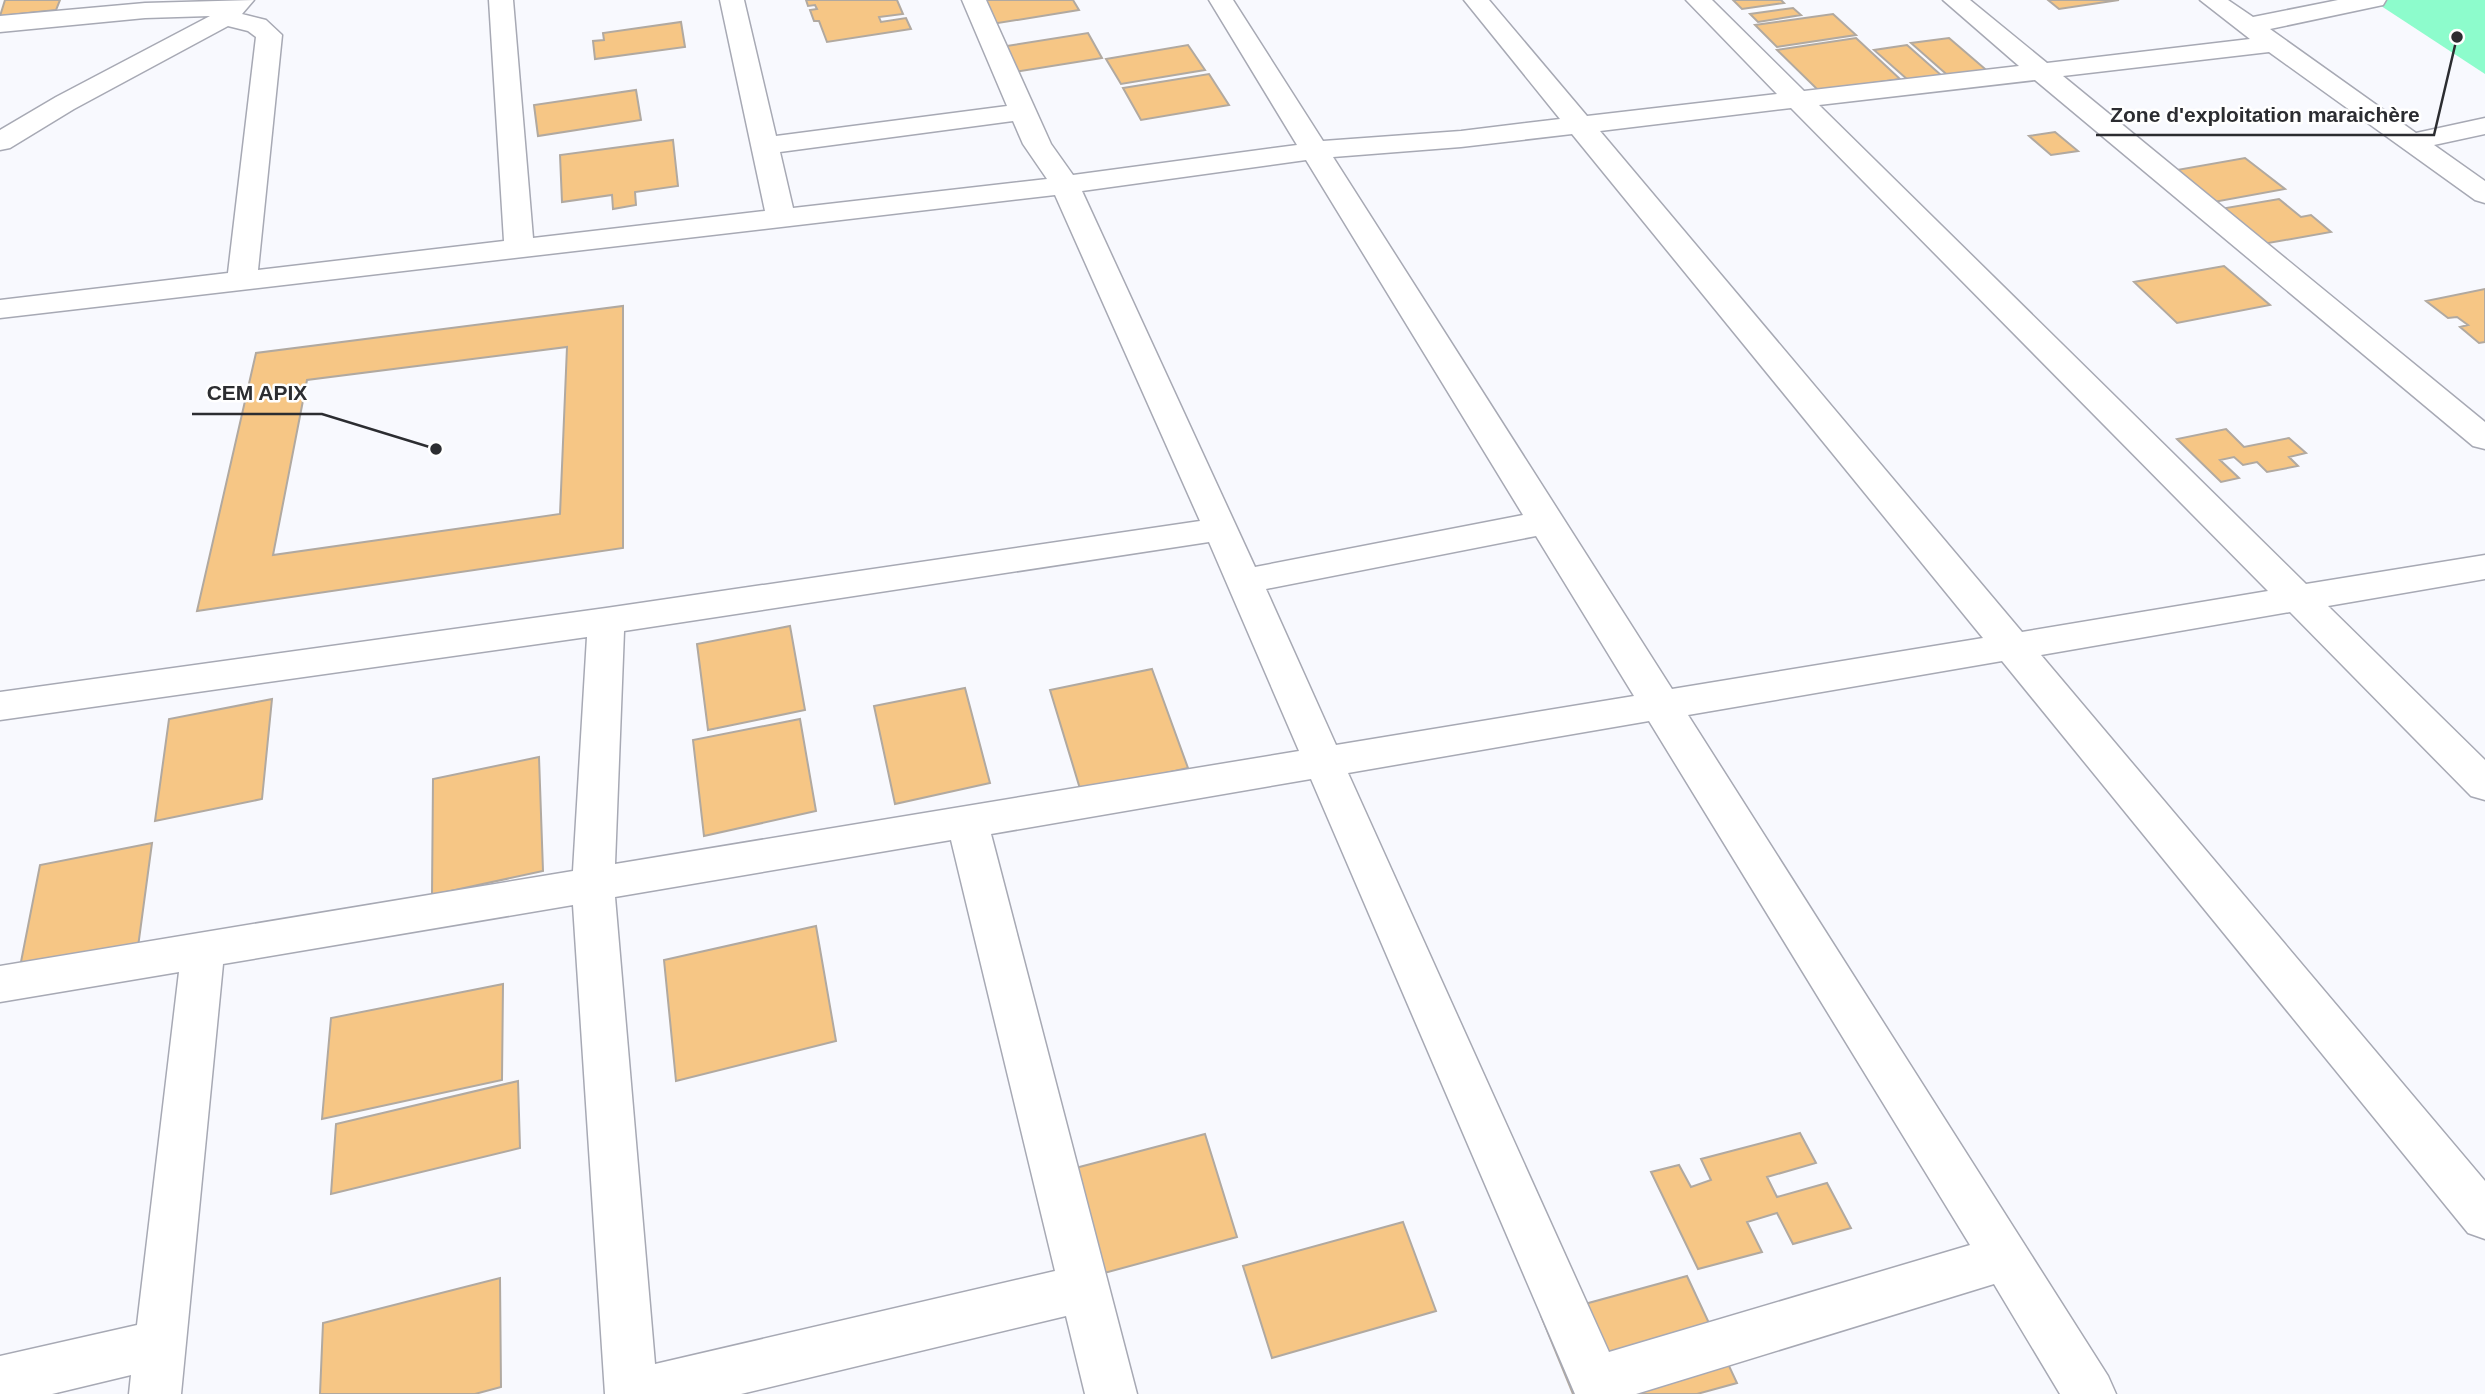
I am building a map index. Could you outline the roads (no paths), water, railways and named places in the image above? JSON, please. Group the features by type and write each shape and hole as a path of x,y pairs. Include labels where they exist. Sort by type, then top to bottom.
{"street":[{"path":"500,0 519,249"},
{"path":"732,0 781,218"},
{"path":"974,0 1037,144 1065,185 1221,529 1598,1388 2005,1258"},
{"path":"1222,0 1318,150 2090,1394"},
{"path":"1476,0 2485,1217"},
{"path":"1698,0 2485,785"},
{"path":"1955,0 2485,439"},
{"path":"2211,0 2485,194"},
{"path":"2248,26 2374,0"},
{"path":"0,24 160,10 233,9 269,35 242,281"},
{"path":"0,142 233,9"},
{"path":"0,309 1065,185 1318,150 1461,139 2273,44"},
{"path":"764,146 1022,112"},
{"path":"2412,142 2485,126"},
{"path":"1244,582 1548,522"},
{"path":"0,706 606,621 1221,529"},
{"path":"0,984 2485,567"},
{"path":"606,621 593,885 633,1394 1085,1287"},
{"path":"967,822 1111,1394"},
{"path":"155,1394 203,950"},
{"path":"0,1381 160,1344"}],"place":[{"name":"Zone d'exploitation maraichère","path":"2457,37"},
{"name":"CEM APIX","path":"436,449"}]}
